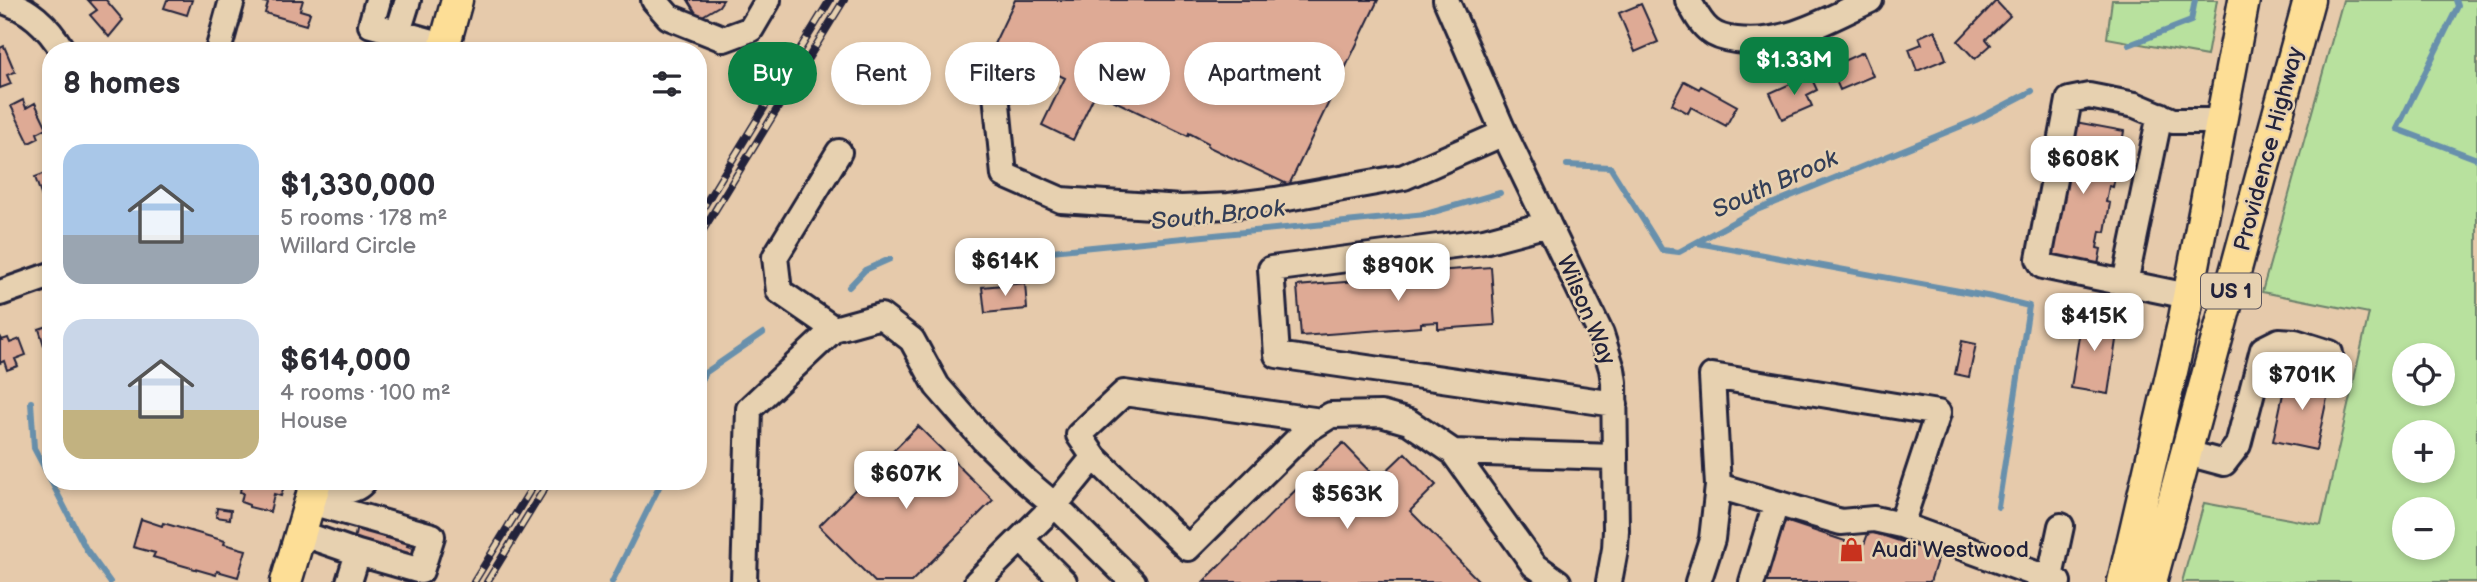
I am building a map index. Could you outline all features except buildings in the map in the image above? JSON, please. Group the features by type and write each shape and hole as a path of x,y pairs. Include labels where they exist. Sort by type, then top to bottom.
{"main road":[{"path":"446,42 457,0"},
{"name":"Providence Highway","path":"2123,582 2154,457 2188,296 2244,0"},
{"name":"Providence Highway","path":"2151,582 2309,0"},
{"path":"286,582 300,533 320,494"}],"street":[{"path":"0,0 15,4 33,14 57,42"},
{"path":"220,42 232,0"},
{"path":"378,0 371,25 427,42"},
{"path":"398,32 408,0"},
{"path":"654,0 669,16 724,39 751,29 768,0"},
{"name":"Wilson Way","path":"1446,0 1504,133 1601,334 1612,369 1615,404 1615,549 1609,582"},
{"path":"1688,0 1711,32 1730,39 1756,42 1780,39 1801,32 1870,0"},
{"path":"2188,296 2043,266 2039,259 2069,100 2089,96 2135,105 2173,121 2222,121"},
{"path":"997,105 1004,175 1061,200 1181,208 1276,200 1404,177 1504,133"},
{"path":"2126,283 2160,116"},
{"path":"834,329 779,291 775,257 839,152"},
{"path":"1548,224 1484,241 1271,269 1277,355 1615,404"},
{"path":"0,293 42,278"},
{"path":"744,582 749,410 834,329 881,316 912,340 937,386 961,415 1133,582"},
{"path":"2186,453 2224,463 2238,445 2263,349 2279,341 2295,342 2330,352"},
{"path":"1698,582 1712,539 1718,486 1712,376 1938,413 1901,525"},
{"path":"1321,421 1124,393 1079,435 1094,457 1188,548 1307,430 1331,415 1381,414 1409,422 1453,452 1534,565 1558,582"},
{"path":"1453,452 1615,457"},
{"path":"977,582 1055,505 1094,457"},
{"path":"1718,486 1841,522 1874,519 1901,525 2052,581 2061,526"},
{"path":"320,494 353,490"},
{"path":"320,494 328,544"},
{"path":"300,533 328,544 421,571 432,536 320,494"},
{"path":"1752,582 1776,503"},
{"path":"1021,539 1064,582"},
{"path":"349,582 358,553"}],"green space":[{"path":"2112,0 2217,0 2207,56 2107,38"},
{"path":"2343,0 2477,0 2477,582 2182,582 2204,503 2321,525 2369,313 2262,292"}],"waterway":[{"name":"South Brook","path":"2129,45 2191,21 2195,0"},
{"path":"2456,0 2458,6 2397,129 2477,159"},
{"name":"South Brook","path":"1567,165 1610,167 1662,250 1679,252 1752,212 1976,120 2032,91"},
{"name":"South Brook","path":"980,258 1426,214 1500,193"},
{"path":"1698,243 2029,306 1998,507"},
{"name":"South Brook","path":"849,287 865,270 890,259"},
{"name":"South Brook","path":"707,372 763,333"},
{"path":"31,402 34,448 42,463"},
{"path":"56,490 86,549 110,582"},
{"name":"South Brook","path":"612,582 658,490"}],"railway":[{"path":"707,201 830,0"},
{"path":"707,223 844,0"},
{"path":"474,582 530,490"},
{"path":"487,582 543,490"}],"place":[{"name":"Audi Westwood","path":"1852,550"}]}
